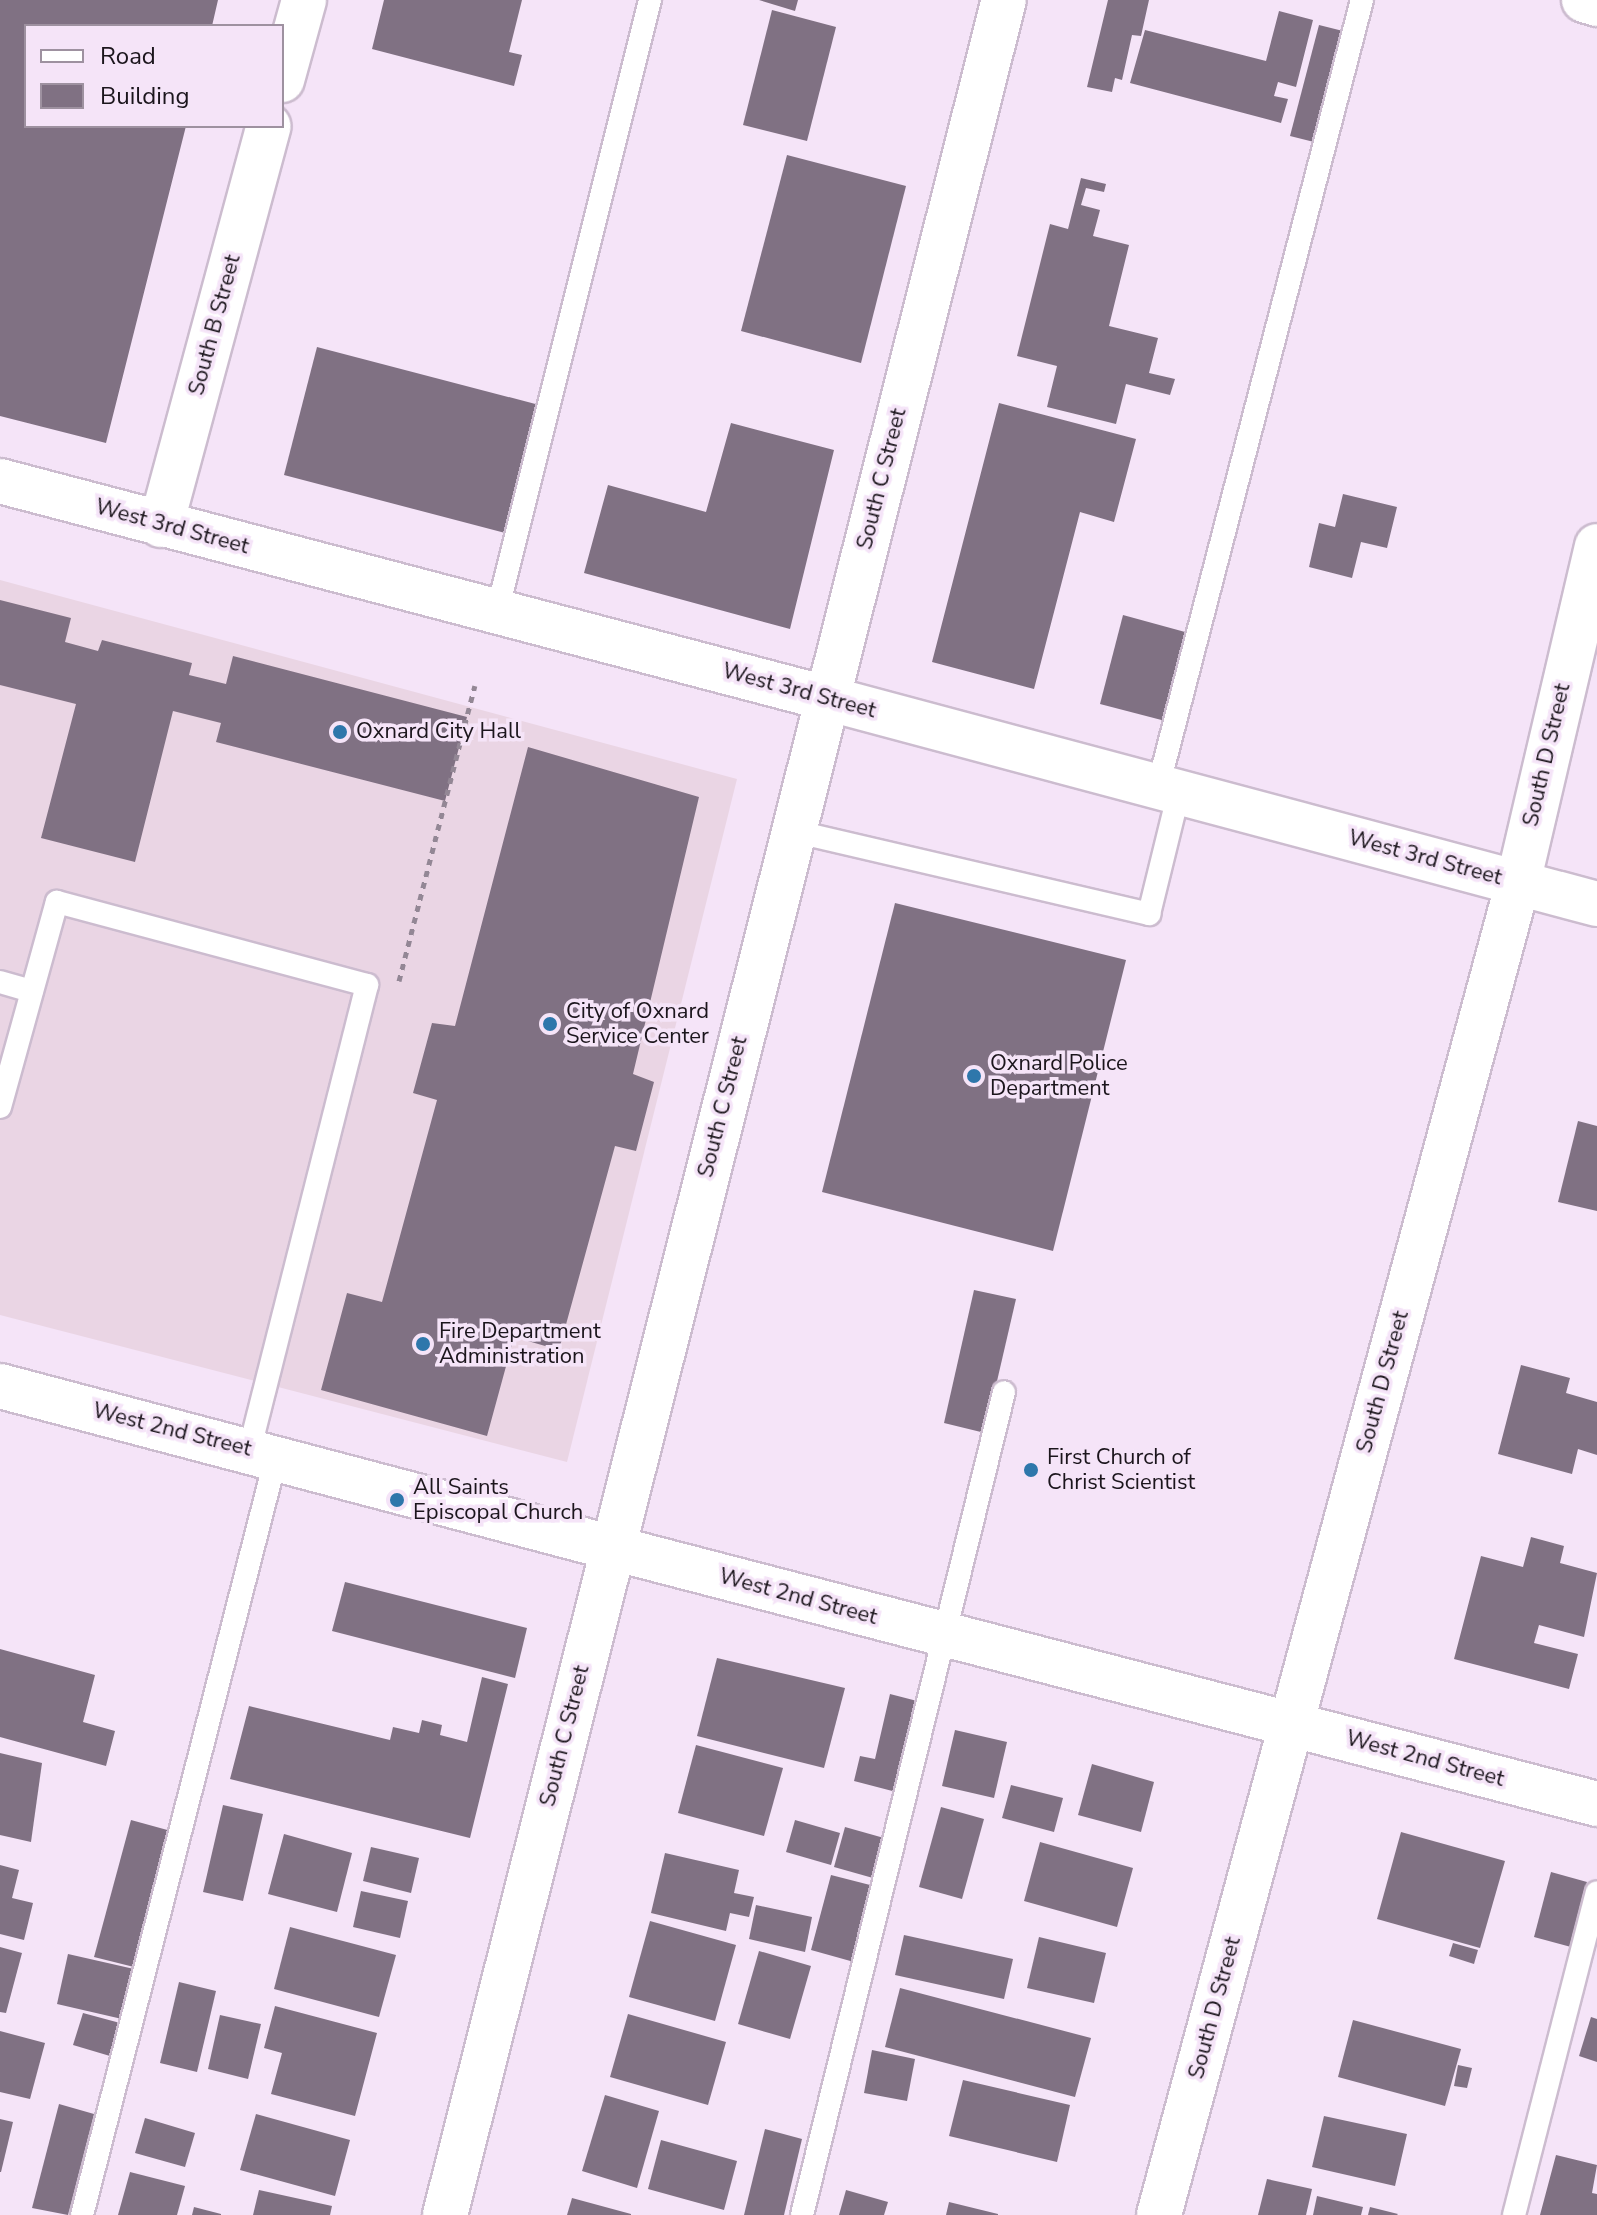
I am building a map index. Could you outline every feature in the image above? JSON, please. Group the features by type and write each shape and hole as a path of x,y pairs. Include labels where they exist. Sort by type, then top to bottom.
{"street":[{"path":"284,73 304,0"},
{"name":"South C Street","path":"445,2215 1004,0"},
{"path":"1584,0 1597,4"},
{"name":"South B Street","path":"161,525 268,128"},
{"name":"West 3rd Street","path":"0,481 1597,904"},
{"name":"South D Street","path":"1159,2215 1518,883 1597,546"},
{"name":"West 2nd Street","path":"0,1386 263,1453 948,1637 1597,1804"}],"lane":[{"path":"497,612 650,0"},
{"path":"793,831 1149,914 1168,789 1362,0"},
{"path":"0,1107 57,902 367,985 263,1453 82,2215"},
{"path":"0,982 32,991"},
{"path":"802,2215 948,1637 1004,1392"},
{"path":"1514,2215 1597,1892"}],"shaded area":[{"path":"0,580 737,779 567,1462 0,1315"}],"building":[{"path":"0,0 218,0 212,24 24,24 24,128 185,128 106,443 0,416"},
{"path":"384,0 522,0 509,52 522,55 514,86 372,49"},
{"path":"759,0 798,0 795,11"},
{"path":"1108,0 1149,0 1141,36 1132,35 1122,80 1115,78 1112,92 1087,87"},
{"path":"772,10 836,27 807,141 743,125"},
{"path":"1279,11 1313,20 1296,87 1278,82 1274,96 1288,99 1281,123 1130,83 1145,30 1266,61"},
{"path":"1319,25 1347,32 1318,143 1290,136"},
{"path":"787,155 906,186 861,363 741,331"},
{"path":"1081,178 1106,184 1104,192 1086,188 1081,205 1100,210 1093,236 1129,245 1109,326 1158,338 1149,373 1175,379 1170,395 1126,384 1116,424 1047,407 1057,366 1017,356 1050,224 1068,229"},
{"path":"317,347 543,406 509,534 284,475"},
{"path":"999,403 1136,439 1114,522 1080,512 1034,689 932,662"},
{"path":"731,423 834,450 790,629 584,573 608,485 706,512"},
{"path":"1343,494 1397,507 1387,548 1361,542 1352,578 1309,567 1319,523 1335,527"},
{"name":"Oxnard City Hall","path":"0,600 71,618 65,642 98,651 102,640 192,663 189,675 226,684 233,656 467,717 445,801 216,742 221,723 173,711 135,862 41,838 76,704 0,685"},
{"path":"1123,615 1196,635 1173,723 1100,704"},
{"name":"City of Oxnard Service Center","path":"528,747 699,797 633,1074 654,1082 636,1151 615,1146 559,1350 514,1337 487,1436 321,1390 347,1293 382,1302 437,1100 413,1093 432,1023 455,1026"},
{"name":"Oxnard Police Department","path":"895,903 1126,960 1053,1251 822,1192"},
{"path":"1578,1121 1597,1126 1597,1211 1558,1202"},
{"path":"974,1290 1016,1299 985,1433 944,1423"},
{"path":"1521,1365 1570,1378 1566,1393 1597,1402 1597,1455 1578,1449 1572,1474 1498,1454"},
{"path":"1531,1537 1564,1546 1560,1563 1597,1573 1584,1637 1539,1625 1534,1643 1578,1654 1569,1689 1454,1659 1481,1556 1523,1567"},
{"path":"345,1582 527,1628 515,1678 332,1631"},
{"path":"0,1649 95,1675 83,1722 115,1731 106,1766 0,1737"},
{"path":"717,1658 845,1688 824,1768 697,1736"},
{"path":"482,1677 508,1684 470,1838 230,1779 249,1706 390,1740 393,1727 419,1733 422,1720 442,1725 440,1735 467,1742"},
{"path":"890,1694 921,1702 900,1793 854,1781 860,1756 875,1759"},
{"path":"955,1730 1007,1742 994,1798 942,1786"},
{"path":"696,1745 783,1768 764,1836 678,1813"},
{"path":"0,1753 42,1763 31,1842 0,1835"},
{"path":"1092,1764 1154,1782 1141,1832 1078,1815"},
{"path":"1011,1785 1063,1798 1054,1832 1002,1818"},
{"path":"223,1805 263,1814 243,1901 203,1892"},
{"path":"941,1807 984,1819 962,1899 919,1887"},
{"path":"131,1820 171,1831 134,1967 94,1957"},
{"path":"795,1820 840,1833 831,1865 786,1852"},
{"path":"845,1827 884,1838 873,1878 834,1867"},
{"path":"1401,1832 1505,1861 1480,1948 1377,1919"},
{"path":"284,1834 352,1853 337,1912 268,1894"},
{"path":"1040,1842 1133,1868 1117,1927 1024,1901"},
{"path":"371,1847 419,1858 411,1893 363,1881"},
{"path":"665,1853 739,1870 734,1893 754,1897 749,1917 730,1913 726,1931 651,1913"},
{"path":"0,1865 19,1870 12,1898 33,1903 24,1940 0,1934"},
{"path":"1551,1872 1587,1882 1571,1947 1534,1937"},
{"path":"831,1875 874,1886 854,1962 811,1950"},
{"path":"361,1891 408,1901 400,1938 353,1927"},
{"path":"756,1905 812,1917 805,1952 749,1939"},
{"path":"650,1921 736,1945 715,2021 629,1997"},
{"path":"290,1927 396,1955 379,2017 274,1989"},
{"path":"904,1935 1013,1959 1004,1999 895,1975"},
{"path":"1039,1937 1106,1953 1094,2003 1027,1988"},
{"path":"1453,1943 1478,1950 1474,1964 1449,1956"},
{"path":"0,1947 22,1953 6,2013 0,2012"},
{"path":"759,1951 811,1966 790,2039 738,2024"},
{"path":"68,1954 134,1969 122,2019 57,2004"},
{"path":"179,1982 216,1991 197,2072 160,2063"},
{"path":"900,1988 1091,2038 1075,2097 885,2047"},
{"path":"275,2006 377,2033 355,2116 271,2094 282,2053 264,2048"},
{"path":"83,2013 120,2023 110,2056 73,2045"},
{"path":"628,2014 726,2042 708,2105 610,2077"},
{"path":"220,2015 261,2024 248,2079 208,2069"},
{"path":"1591,2017 1597,2019 1597,2062 1579,2056"},
{"path":"1353,2020 1461,2049 1445,2106 1338,2077"},
{"path":"0,2031 45,2043 30,2099 0,2092"},
{"path":"872,2050 915,2059 907,2101 864,2093"},
{"path":"1458,2065 1472,2068 1467,2088 1454,2086"},
{"path":"963,2080 1070,2105 1057,2162 949,2136"},
{"path":"605,2095 659,2111 637,2188 582,2171"},
{"path":"59,2104 94,2114 68,2215 32,2208"},
{"path":"256,2114 350,2140 335,2196 240,2170"},
{"path":"1324,2116 1407,2134 1395,2186 1312,2167"},
{"path":"145,2118 195,2133 185,2167 135,2153"},
{"path":"0,2119 13,2122 1,2172 0,2172"},
{"path":"765,2129 802,2139 784,2215 744,2215"},
{"path":"661,2140 737,2161 724,2210 648,2189"},
{"path":"1556,2155 1597,2165 1592,2193 1597,2194 1597,2215 1540,2215"},
{"path":"130,2172 185,2186 177,2215 118,2215"},
{"path":"1267,2179 1312,2189 1306,2215 1258,2215"},
{"path":"259,2190 332,2206 330,2215 253,2215"},
{"path":"846,2190 888,2202 884,2215 839,2215"},
{"path":"1317,2196 1363,2207 1361,2215 1313,2215"},
{"path":"572,2198 631,2214 631,2215 567,2215"},
{"path":"949,2202 998,2214 998,2215 946,2215"},
{"path":"194,2207 221,2214 221,2215 192,2215"},
{"path":"1370,2207 1398,2214 1368,2215"}],"place":[{"name":"Oxnard City Hall","path":"340,732"},
{"name":"City of Oxnard Service Center","path":"550,1024"},
{"name":"Oxnard Police Department","path":"974,1076"},
{"name":"Fire Department Administration","path":"423,1344"},
{"name":"First Church of Christ Scientist","path":"1031,1470"},
{"name":"All Saints Episcopal Church","path":"397,1500"}]}
